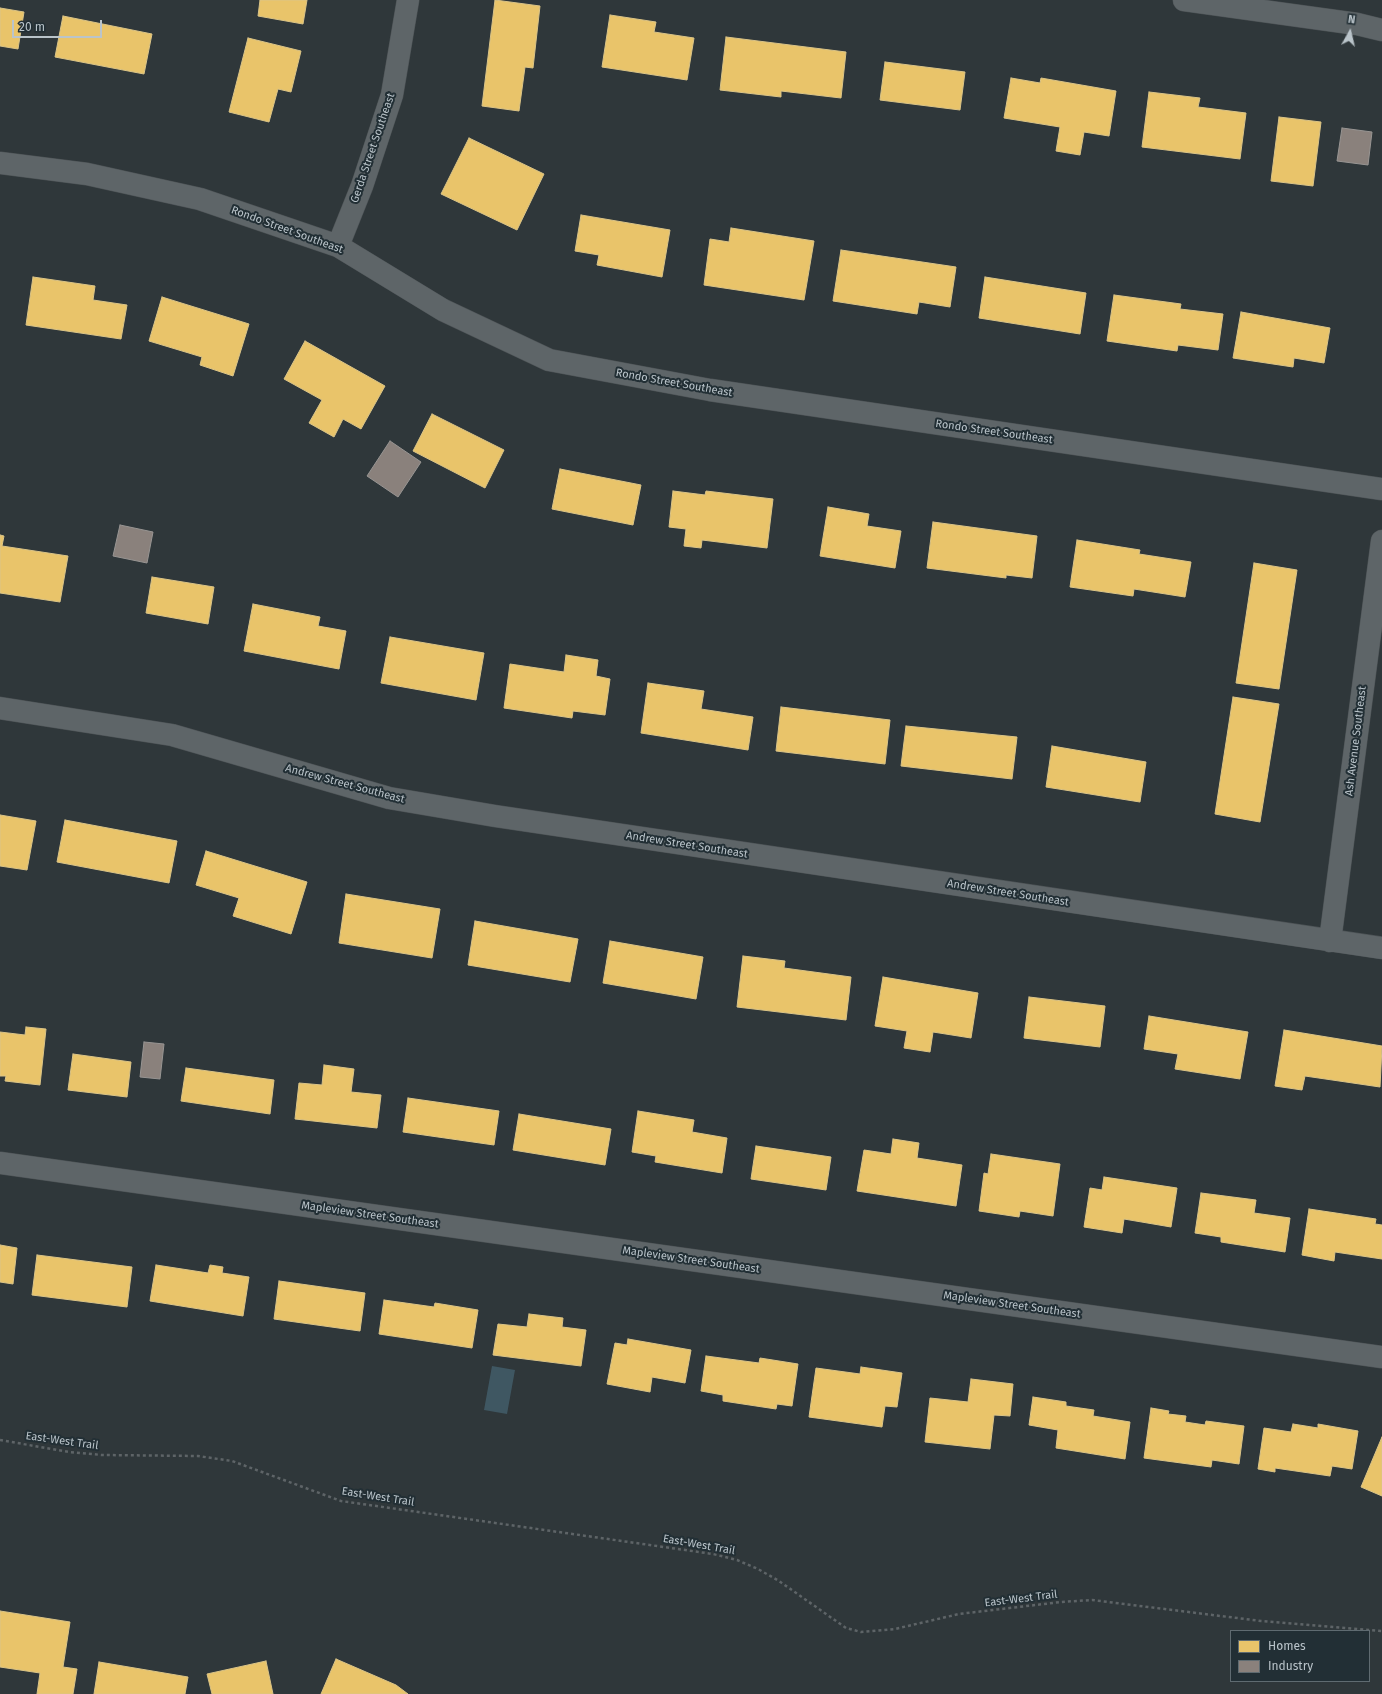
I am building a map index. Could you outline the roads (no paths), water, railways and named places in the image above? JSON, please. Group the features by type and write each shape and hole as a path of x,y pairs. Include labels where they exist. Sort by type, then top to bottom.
{"street":[{"name":"Gerda Street Southeast","path":"338,246 362,186 392,95 408,0"},
{"path":"1184,0 1357,24 1382,30"},
{"name":"Rondo Street Southeast","path":"0,163 86,174 200,199 338,246 443,310 549,360 710,390 1382,489"},
{"name":"Ash Avenue Southeast","path":"1330,941 1382,541"},
{"name":"Andrew Street Southeast","path":"0,708 172,735 389,798 518,820 1382,948"},
{"name":"Mapleview Street Southeast","path":"0,1163 1382,1357"}],"water":[{"path":"492,1366 515,1370 507,1414 484,1410"}]}
